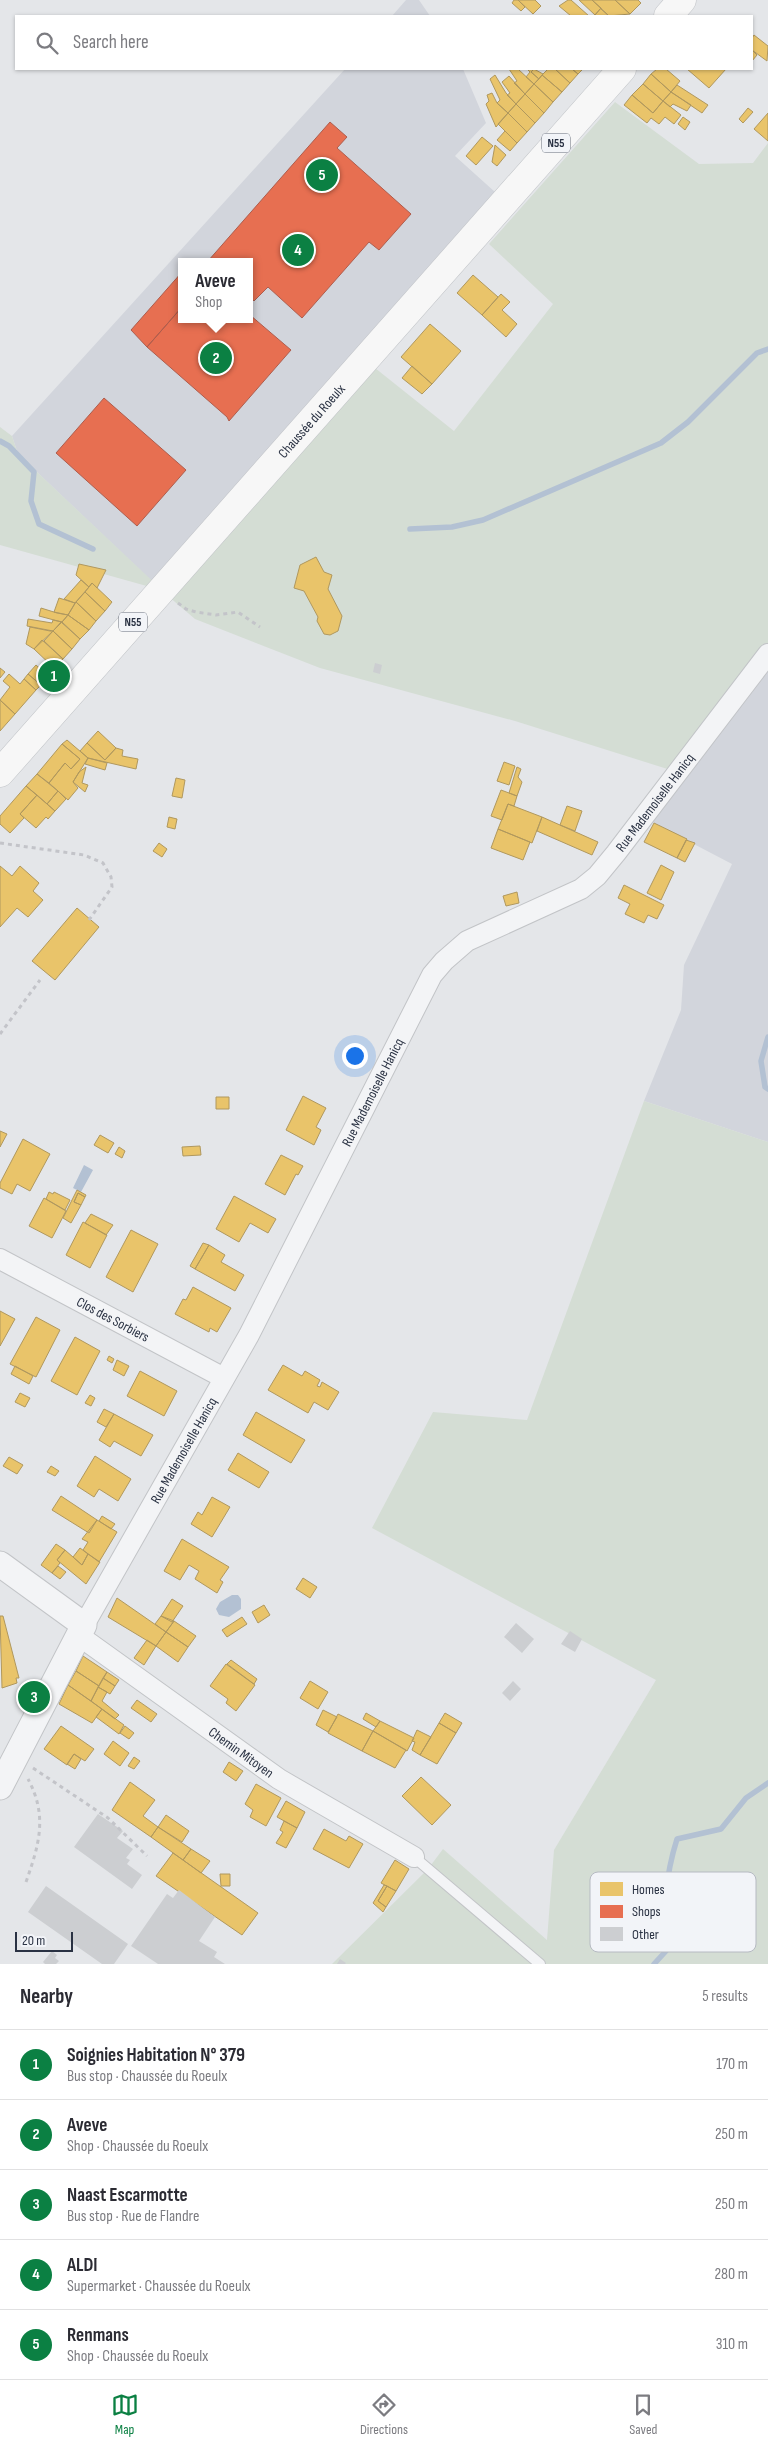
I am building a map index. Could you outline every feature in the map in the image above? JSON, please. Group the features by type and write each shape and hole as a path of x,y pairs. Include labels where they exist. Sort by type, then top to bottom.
{"main road":[{"path":"669,15 682,0"},
{"name":"Chaussée du Roeulx","path":"0,774 621,70"}],"street":[{"name":"Rue Mademoiselle Hanicq","path":"81,1630 249,1335 432,975 444,960 467,941 564,898 589,884 616,853 768,654"},
{"name":"Clos des Sorbiers","path":"0,1259 224,1378"},
{"name":"Chemin Mitoyen","path":"0,1564 81,1630 279,1779 414,1857"},
{"path":"0,1787 81,1630"}],"lane":[{"path":"414,1857 540,1964"}],"path":[{"path":"161,590 186,609 216,615 238,612 260,627"},
{"path":"0,844 84,855 103,863 111,877 112,887 89,920"},
{"path":"0,1034 40,980"},
{"path":"16,1757 108,1818 147,1856"},
{"path":"16,1757 30,1784 41,1824 39,1844 26,1882"}],"shaded area":[{"path":"406,0 419,0 429,15 393,15"},
{"path":"344,70 463,70 486,123 455,156 505,201 161,590 18,454 12,436"},
{"path":"615,102 699,164 753,163 768,143 768,654 677,772 515,721 320,668 195,619 161,590 0,545 0,427 12,436 18,454 162,590 365,360 454,431 553,304 489,244"},
{"path":"768,654 768,1142 644,1101 681,1010 684,965 732,864 642,817"},
{"path":"644,1101 768,1142 768,1964 332,1964 428,1869 443,1849 547,1940 554,1850 656,1680 372,1528 433,1412 527,1420"}],"water":[{"path":"84,1165 93,1170 81,1192 73,1188"},
{"path":"232,1595 238,1595 241,1599 241,1609 229,1617 219,1615 216,1609 220,1602"}],"building: Homes":[{"path":"514,0 518,0 525,7 521,11 512,3"},
{"path":"518,0 535,0 541,6 533,14"},
{"path":"571,0 588,15 570,15 559,6"},
{"path":"579,0 592,0 601,8 595,15"},
{"path":"592,0 615,0 630,14 620,15 608,15"},
{"path":"615,0 638,0 641,3 630,14"},
{"path":"601,8 608,15 595,15"},
{"path":"754,35 768,46 767,61 753,51"},
{"path":"753,51 757,55 753,60"},
{"path":"510,70 519,70 534,84 525,94 514,83 517,81"},
{"path":"528,70 533,70 531,72 539,79 534,84 526,77 530,72"},
{"path":"536,70 543,74 539,79 531,72"},
{"path":"547,70 556,70 570,83 562,92 542,75"},
{"path":"556,70 573,70 578,74 570,83"},
{"path":"573,70 582,70 578,74"},
{"path":"656,70 667,70 680,81 671,92 651,74"},
{"path":"688,70 725,70 709,88"},
{"path":"651,74 671,92 663,101 643,84"},
{"path":"495,75 506,93 516,104 508,113 497,103 500,100 490,79"},
{"path":"542,75 562,92 553,102 534,84"},
{"path":"509,76 525,94 516,104 507,95 510,93 502,82"},
{"path":"534,84 553,102 544,113 525,94"},
{"path":"643,84 663,101 653,113 632,95"},
{"path":"677,85 708,105 702,113 671,92"},
{"path":"671,92 691,105 687,111 673,104 670,107 663,101"},
{"path":"492,93 497,103 508,113 496,127 486,104 489,101 487,95"},
{"path":"525,94 544,113 535,123 516,104"},
{"path":"632,95 653,113 663,101 681,115 674,124 665,117 659,124 651,118 647,123 624,105"},
{"path":"516,104 535,123 527,132 508,113"},
{"path":"748,108 753,112 743,123 739,119"},
{"path":"508,113 527,132 517,143 498,124"},
{"path":"768,113 768,141 754,129"},
{"path":"683,117 690,122 685,130 678,124"},
{"path":"505,131 517,143 510,151 497,140"},
{"path":"482,137 493,146 476,165 466,156"},
{"path":"495,145 506,155 497,166 492,162"},
{"path":"473,275 498,297 482,315 457,293"},
{"path":"501,294 510,302 502,310 517,324 506,337 482,315"},
{"path":"430,324 461,351 432,384 401,357"},
{"path":"412,366 432,384 422,394 402,378"},
{"path":"316,557 324,572 332,575 328,589 342,616 338,631 330,635 324,634 317,621 318,617 304,591 294,588 300,565"},
{"path":"79,564 106,570 97,588 92,583 89,587 76,575"},
{"path":"81,580 89,587 75,603 64,599"},
{"path":"92,583 112,602 105,611 85,592"},
{"path":"85,592 105,611 96,621 76,602"},
{"path":"59,598 75,603 68,615 54,612"},
{"path":"76,602 96,621 89,630 68,615"},
{"path":"41,608 68,615 62,622 54,620 39,616"},
{"path":"68,615 89,630 80,639 62,622"},
{"path":"28,619 52,623 53,620 62,622 53,631 27,626"},
{"path":"61,622 80,639 72,649 53,631"},
{"path":"30,627 53,631 34,649 26,644"},
{"path":"53,631 72,649 63,659 44,641"},
{"path":"42,640 63,659 54,668 34,649"},
{"path":"36,665 48,676 41,685 28,674"},
{"path":"0,668 5,672 0,678"},
{"path":"9,674 20,684 24,679 36,690 15,714 0,700 10,687 3,681"},
{"path":"28,674 41,685 36,690 24,679"},
{"path":"0,700 15,714 0,731"},
{"path":"98,731 116,748 105,760 87,743"},
{"path":"67,740 88,758 73,782 78,788 68,800 49,783 65,763 71,769 80,759 62,744"},
{"path":"87,743 105,760 116,748 123,750 122,756 138,759 136,769 88,758 80,751"},
{"path":"62,744 80,759 71,769 65,763 49,783 37,774"},
{"path":"88,758 107,763 105,770 85,764"},
{"path":"504,762 515,766 509,785 497,781"},
{"path":"86,767 82,783 88,785 85,792 73,782 79,772"},
{"path":"517,767 521,769 518,777 522,782 517,796 509,793"},
{"path":"37,774 58,791 47,804 26,786"},
{"path":"176,778 185,780 182,798 172,796"},
{"path":"26,786 37,795 20,814 24,818 10,833 0,824 0,816"},
{"path":"501,790 517,796 514,806 508,804 502,820 491,816"},
{"path":"58,791 66,799 55,811 47,804"},
{"path":"37,795 55,811 48,819 46,817 36,828 20,814"},
{"path":"508,804 542,817 532,843 498,829"},
{"path":"567,806 582,811 575,831 560,825"},
{"path":"169,817 177,819 175,829 167,827"},
{"path":"542,817 598,842 592,855 537,831"},
{"path":"654,823 687,839 677,858 644,842"},
{"path":"498,829 530,842 523,860 491,848"},
{"path":"686,840 695,843 685,862 677,858"},
{"path":"159,843 167,849 162,857 153,851"},
{"path":"661,865 674,872 661,900 647,893"},
{"path":"0,866 12,876 20,866 39,883 33,891 43,900 28,917 17,908 0,927"},
{"path":"624,885 664,905 657,919 648,915 644,923 625,914 630,904 618,898"},
{"path":"517,892 519,903 506,906 503,896"},
{"path":"77,908 99,927 55,980 32,961"},
{"path":"303,1096 326,1108 316,1127 321,1130 314,1145 286,1130"},
{"path":"216,1097 229,1097 229,1109 216,1109"},
{"path":"0,1131 7,1134 0,1147"},
{"path":"100,1135 114,1143 108,1153 94,1145"},
{"path":"23,1139 50,1154 30,1191 17,1184 12,1194 0,1188 0,1183"},
{"path":"200,1146 201,1155 183,1156 182,1147"},
{"path":"119,1147 125,1151 122,1158 115,1154"},
{"path":"281,1155 303,1166 298,1175 296,1174 285,1195 265,1184"},
{"path":"77,1190 86,1195 85,1197 78,1193 74,1202 81,1205 71,1223 63,1218"},
{"path":"49,1192 53,1194 54,1192 70,1200 65,1210 46,1199"},
{"path":"78,1193 85,1197 81,1205 74,1202"},
{"path":"234,1196 276,1219 268,1233 250,1223 239,1242 216,1229"},
{"path":"44,1198 66,1211 52,1238 29,1226"},
{"path":"91,1214 113,1225 106,1235 85,1223"},
{"path":"83,1222 107,1235 90,1268 66,1255"},
{"path":"131,1230 158,1244 133,1292 106,1277"},
{"path":"203,1243 209,1245 195,1269 190,1266"},
{"path":"209,1245 225,1255 221,1262 244,1275 235,1291 195,1269"},
{"path":"193,1287 231,1308 217,1332 210,1328 209,1332 175,1314 183,1299 186,1300"},
{"path":"0,1311 15,1319 0,1346"},
{"path":"36,1317 60,1330 36,1377 10,1364"},
{"path":"75,1337 100,1351 77,1395 51,1381"},
{"path":"109,1356 114,1359 112,1363 107,1360"},
{"path":"117,1360 129,1366 124,1376 113,1370"},
{"path":"283,1365 302,1376 305,1371 320,1380 317,1386 320,1387 322,1382 339,1392 328,1410 314,1402 308,1413 268,1390"},
{"path":"15,1366 33,1376 29,1384 11,1374"},
{"path":"140,1371 177,1391 164,1416 127,1396"},
{"path":"20,1393 30,1398 25,1407 15,1402"},
{"path":"90,1395 95,1398 91,1406 85,1403"},
{"path":"104,1409 114,1414 106,1427 97,1422"},
{"path":"256,1412 305,1440 291,1463 243,1435"},
{"path":"114,1414 153,1435 141,1456 114,1441 110,1447 99,1440"},
{"path":"238,1453 269,1472 259,1488 228,1470"},
{"path":"95,1456 131,1479 118,1501 99,1489 94,1497 77,1486"},
{"path":"9,1457 23,1465 17,1474 3,1466"},
{"path":"51,1466 59,1471 55,1476 47,1472"},
{"path":"61,1496 97,1520 89,1533 52,1510"},
{"path":"212,1497 230,1507 212,1537 191,1524 198,1512 202,1515"},
{"path":"102,1516 115,1524 111,1529 99,1521"},
{"path":"97,1520 117,1532 99,1562 83,1550 88,1542 82,1539"},
{"path":"182,1539 229,1567 220,1580 223,1582 217,1593 195,1579 199,1571 189,1565 180,1580 164,1571"},
{"path":"56,1544 65,1550 57,1560 60,1563 52,1573 41,1565"},
{"path":"80,1548 88,1554 82,1565 73,1557"},
{"path":"65,1550 82,1565 88,1554 100,1562 86,1584 57,1560"},
{"path":"58,1566 66,1572 60,1579 52,1573"},
{"path":"303,1578 317,1587 310,1598 296,1589"},
{"path":"117,1598 166,1632 156,1646 108,1617"},
{"path":"172,1599 183,1606 172,1622 161,1616"},
{"path":"264,1605 270,1615 258,1623 252,1612"},
{"path":"0,1616 3,1616 19,1678 16,1678 17,1683 2,1688"},
{"path":"161,1616 174,1621 166,1632 155,1624"},
{"path":"242,1617 247,1624 227,1637 222,1630"},
{"path":"174,1621 196,1636 188,1647 166,1632"},
{"path":"166,1632 188,1647 178,1662 156,1646"},
{"path":"147,1640 156,1646 144,1665 134,1658"},
{"path":"83,1656 107,1672 99,1686 76,1671"},
{"path":"231,1660 257,1679 254,1684 227,1664"},
{"path":"226,1664 255,1685 236,1711 226,1703 228,1699 210,1686"},
{"path":"76,1671 99,1686 91,1701 68,1685"},
{"path":"107,1672 119,1680 115,1686 103,1678"},
{"path":"103,1678 115,1686 110,1694 98,1687"},
{"path":"310,1681 328,1692 318,1709 300,1698"},
{"path":"68,1685 102,1709 92,1723 59,1704"},
{"path":"98,1687 107,1692 102,1701 119,1715 115,1719 91,1701"},
{"path":"137,1700 157,1714 151,1722 131,1708"},
{"path":"102,1709 124,1725 119,1734 96,1717"},
{"path":"323,1710 337,1717 328,1732 316,1725"},
{"path":"366,1713 380,1721 376,1727 363,1719"},
{"path":"445,1713 462,1723 456,1733 439,1723"},
{"path":"338,1714 373,1731 362,1751 328,1733"},
{"path":"380,1721 414,1738 407,1751 373,1731"},
{"path":"439,1723 456,1733 437,1764 420,1755"},
{"path":"61,1726 94,1749 85,1761 74,1754 67,1765 44,1749"},
{"path":"125,1726 134,1733 129,1739 120,1733"},
{"path":"417,1730 431,1737 420,1755 412,1750 415,1742 412,1741"},
{"path":"373,1731 406,1750 395,1768 362,1751"},
{"path":"113,1741 129,1753 120,1766 104,1754"},
{"path":"74,1754 81,1759 75,1769 67,1764"},
{"path":"134,1757 140,1761 134,1769 128,1766"},
{"path":"229,1762 243,1771 236,1781 223,1772"},
{"path":"421,1777 451,1805 432,1825 402,1796"},
{"path":"130,1782 155,1800 143,1816 158,1827 151,1837 112,1810"},
{"path":"256,1784 281,1798 266,1826 250,1817 253,1810 245,1804"},
{"path":"286,1801 305,1812 297,1828 277,1817"},
{"path":"166,1815 189,1831 182,1842 158,1827"},
{"path":"284,1821 297,1828 286,1848 276,1843 283,1832 280,1830"},
{"path":"158,1827 191,1849 183,1860 151,1837"},
{"path":"324,1829 346,1841 349,1836 363,1844 349,1868 313,1849"},
{"path":"191,1849 210,1861 201,1873 183,1860"},
{"path":"173,1853 258,1913 242,1935 156,1876"},
{"path":"395,1860 409,1869 396,1891 381,1883"},
{"path":"220,1874 230,1874 230,1886 221,1886"},
{"path":"384,1885 387,1886 378,1901 386,1907 383,1912 373,1903"},
{"path":"387,1886 396,1891 386,1907 378,1901"}],"building: Shops":[{"path":"330,122 347,137 337,148 411,214 379,250 369,242 302,318 268,287 253,300 253,258 211,258"},
{"path":"178,277 178,312 147,347 131,330"},
{"path":"178,312 178,323 253,323 253,318 291,350 229,421 227,417 147,347"},
{"path":"104,398 186,470 137,526 56,453"}],"building: Other":[{"path":"375,663 382,665 380,674 373,672"},
{"path":"516,1623 534,1639 522,1653 504,1637"},
{"path":"570,1631 582,1639 575,1652 561,1644"},
{"path":"513,1681 521,1689 510,1701 502,1693"},
{"path":"98,1814 123,1831 117,1838 133,1849 126,1858 130,1860 127,1864 142,1875 132,1889 74,1847"},
{"path":"46,1886 128,1944 114,1964 102,1964 28,1912"},
{"path":"179,1890 215,1917 199,1941 217,1952 214,1957 225,1964 158,1964 131,1946 167,1894 173,1898"},
{"path":"52,1951 57,1955 55,1958 59,1961 56,1964 45,1964 43,1962"},
{"path":"340,1959 346,1963 337,1964"}],"waterway":[{"path":"410,529 452,527 483,520 661,443 688,422 757,353 768,349"},
{"path":"0,441 9,446 34,472 31,501 39,524 93,549"},
{"path":"768,1037 761,1061 765,1087 768,1089"},
{"path":"669,1872 677,1839 721,1829 746,1798 768,1783"},
{"path":"654,1964 665,1952"}],"place":[{"name":"Renmans","path":"322,175"},
{"name":"ALDI","path":"298,250"},
{"name":"Aveve","path":"216,358"},
{"name":"Soignies Habitation N° 379","path":"54,676"},
{"name":"Naast Escarmotte","path":"34,1697"}]}
